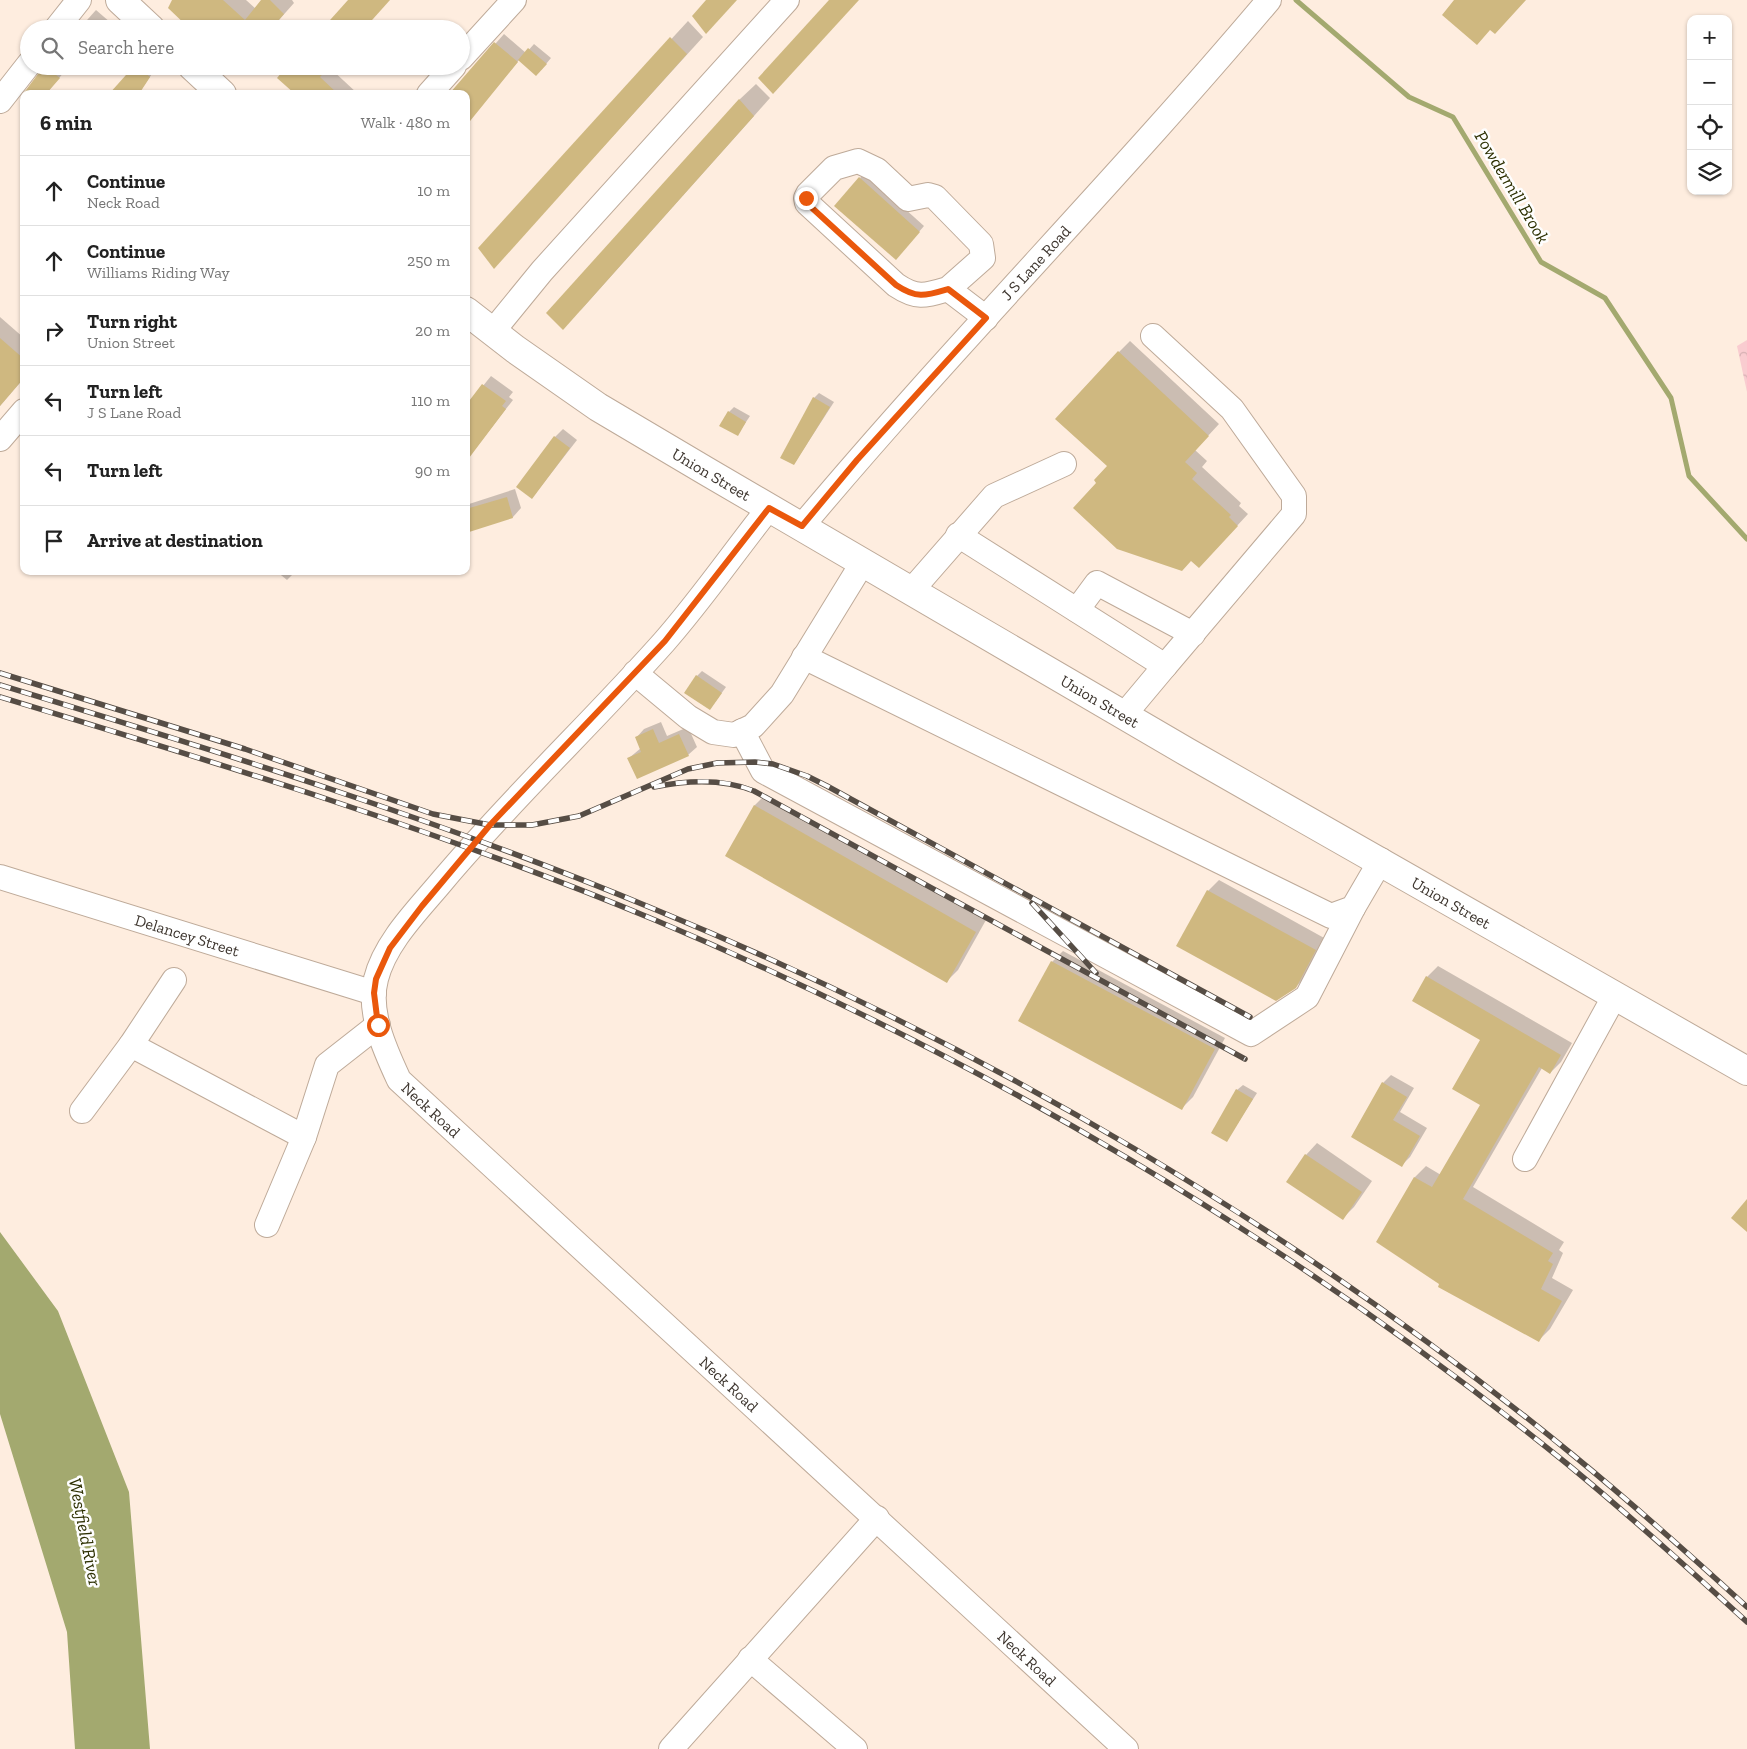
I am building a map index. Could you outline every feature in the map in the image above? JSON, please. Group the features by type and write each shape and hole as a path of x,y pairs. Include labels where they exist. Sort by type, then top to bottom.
{"main road":[{"path":"120,0 142,20"},
{"path":"202,75 218,90"},
{"name":"Union Street","path":"470,314 515,349 598,407 1124,715 1381,860 1747,1071"}],"street":[{"path":"63,20 79,0"},
{"path":"470,48 514,0"},
{"path":"493,330 542,271 786,0"},
{"name":"J S Lane Road","path":"802,526 857,460 1194,89 1269,0"},
{"path":"0,101 20,75"},
{"path":"433,90 446,75"},
{"path":"858,161 877,170 908,198 928,195 935,197 981,244 983,251 983,258 948,289 920,296 908,293 896,285 807,203 806,198 808,194 834,168 858,161"},
{"path":"948,289 986,318"},
{"path":"1124,715 1294,514 1295,505 1294,496 1232,409 1153,336"},
{"path":"0,439 20,415"},
{"path":"911,590 994,496 1064,464"},
{"path":"374,993 376,979 390,948 422,906 490,825 665,641 769,508"},
{"path":"958,535 1165,666"},
{"path":"635,673 688,717 713,732 734,734 753,726 782,694 863,562"},
{"path":"1077,610 1097,583 1193,634"},
{"path":"804,657 1331,916 1353,908"},
{"path":"742,731 763,771 1252,1034 1307,997 1353,908 1381,860"},
{"name":"Delancey Street","path":"0,877 374,993"},
{"path":"82,1111 131,1045 174,980"},
{"name":"Neck Road","path":"374,993 380,1040 399,1080 1126,1749"},
{"path":"1525,1159 1615,995"},
{"path":"267,1226 304,1137 327,1065 378,1025"},
{"path":"131,1045 304,1137"},
{"path":"670,1749 877,1518"},
{"path":"750,1660 855,1749"}],"green space":[{"path":"1747,340 1747,392 1737,346"}],"water":[{"name":"Westfield River","path":"0,1232 58,1311 129,1492 150,1749 75,1749 67,1632 0,1414"}],"building":[{"path":"172,0 223,0 245,20 181,20 168,8"},
{"path":"261,0 270,0 284,14 279,20 245,20"},
{"path":"348,0 390,0 372,20 330,20"},
{"path":"706,0 737,0 706,34 692,16"},
{"path":"829,0 859,0 773,94 758,78"},
{"path":"1454,0 1526,0 1495,34 1490,30 1477,45 1442,15"},
{"path":"670,37 687,54 494,269 478,248"},
{"path":"494,42 518,62 470,121 470,90 452,90 465,75 470,75 470,70"},
{"path":"528,48 547,64 536,76 518,60"},
{"path":"37,75 56,75 60,78 50,90 26,90"},
{"path":"126,75 148,75 150,77 142,90 113,90"},
{"path":"280,75 322,75 320,77 334,90 290,90 277,78"},
{"path":"739,99 754,116 563,330 546,313"},
{"path":"859,177 920,232 896,260 834,206"},
{"path":"0,338 20,356 20,383 0,406"},
{"path":"1118,351 1209,436 1185,462 1197,473 1192,479 1231,515 1229,517 1238,526 1199,568 1191,561 1182,571 1117,549 1073,508 1096,483 1094,480 1107,466 1055,419"},
{"path":"482,384 506,401 502,406 506,409 470,457 470,400"},
{"path":"813,397 830,407 794,465 780,458"},
{"path":"728,411 746,422 738,436 719,426"},
{"path":"554,436 570,448 532,499 516,487"},
{"path":"507,497 513,518 470,532 470,508"},
{"path":"696,675 722,693 710,710 684,693"},
{"path":"653,729 659,743 679,734 689,756 637,779 627,758 641,752 635,737"},
{"path":"754,805 976,932 947,983 725,856"},
{"path":"1207,890 1316,950 1296,988 1276,1001 1176,946"},
{"path":"1051,961 1215,1049 1182,1110 1018,1021"},
{"path":"1426,976 1561,1055 1550,1074 1539,1067 1463,1199 1553,1253 1548,1261 1553,1264 1541,1289 1562,1301 1539,1342 1438,1287 1439,1284 1376,1242 1414,1177 1432,1187 1480,1105 1452,1089 1480,1040 1412,1001"},
{"path":"1382,1082 1407,1097 1393,1120 1420,1136 1402,1167 1351,1137"},
{"path":"1236,1089 1253,1099 1227,1142 1211,1133"},
{"path":"1305,1154 1362,1192 1343,1220 1286,1182"},
{"path":"1747,1199 1747,1232 1731,1218"}],"waterway":[{"name":"Powdermill Brook","path":"1296,0 1409,97 1453,117 1541,262 1605,298 1671,398 1689,476 1747,539"}],"railway":[{"path":"0,673 245,749 433,814 490,825 532,825 579,816 688,769 717,763 755,762 773,764 807,776 827,786 1250,1017"},
{"path":"0,685 330,789 493,846 574,877 777,962 898,1020 1017,1082 1134,1148 1248,1219 1359,1293 1468,1372 1573,1455 1747,1607"},
{"path":"0,697 331,800 494,857 655,920 777,974 897,1032 1014,1094 1130,1160 1243,1230 1354,1303 1461,1381 1566,1463 1658,1541 1747,1622"},
{"path":"654,787 705,781 730,784 754,791 1245,1059"},
{"path":"1032,903 1096,973"}],"route":[{"path":"378,1025 374,993 376,979 390,948 477,840 665,641 769,508 802,526 857,460 986,318 948,289 920,296 908,293 896,285 811,207 807,203 806,198"}]}
